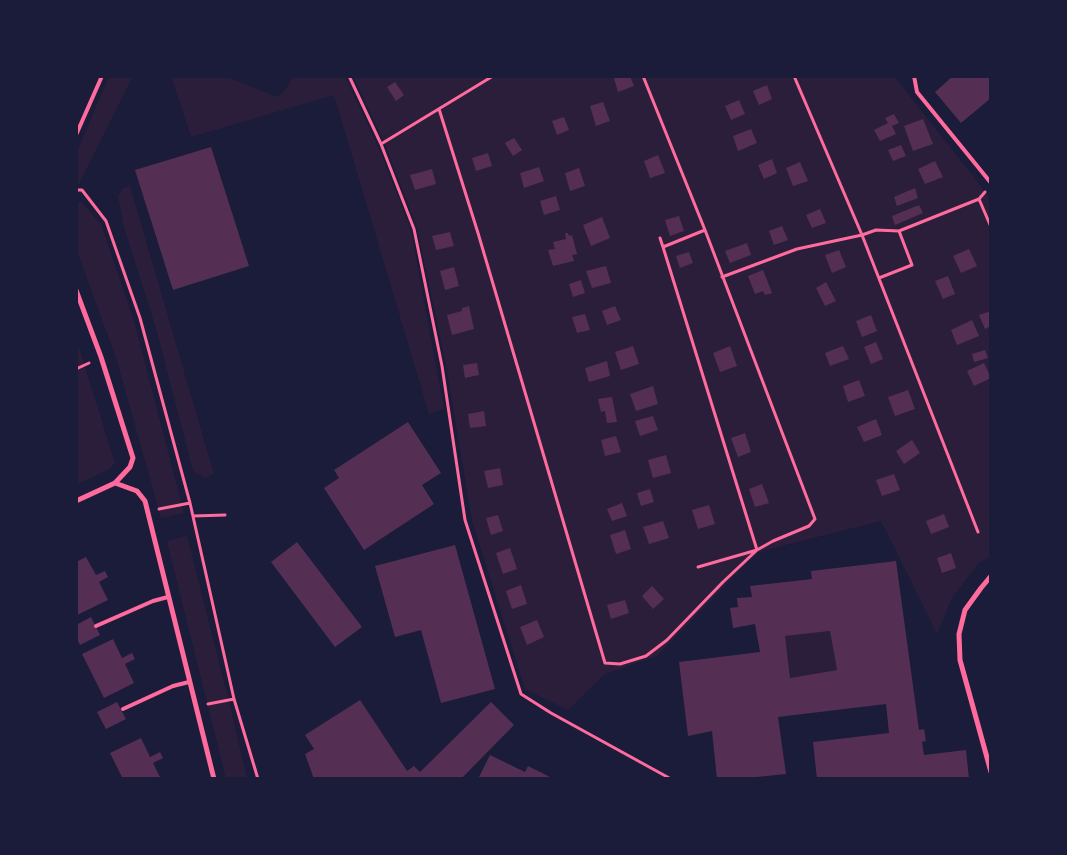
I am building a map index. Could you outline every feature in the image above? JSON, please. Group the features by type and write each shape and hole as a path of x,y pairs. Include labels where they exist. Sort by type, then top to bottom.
{"street":[{"path":"76,290 101,356 133,455 130,467 115,483 76,501"},
{"path":"115,483 137,491 145,501 214,779"},
{"path":"991,576 965,610 959,634 960,660 991,772"}],"lane":[{"path":"76,135 102,76"},
{"path":"914,76 917,92 991,185"},
{"path":"96,626 153,601 168,597"},
{"path":"123,709 173,686 189,682"}],"path":[{"path":"349,76 381,144 414,229 442,366 465,520 521,694 551,713 671,779"},
{"path":"381,144 493,76"},
{"path":"439,109 481,243 605,663 620,664 646,656 660,646 757,550 773,540 809,526 815,520 705,230 643,76"},
{"path":"794,76 862,235 978,532"},
{"path":"722,277 797,250 876,230 899,231 979,199 991,185"},
{"path":"76,190 82,190 106,221 140,318 190,503 234,699 258,779"},
{"path":"979,199 991,228"},
{"path":"662,247 705,230"},
{"path":"879,278 912,265 899,231"},
{"path":"660,238 757,550"},
{"path":"76,369 86,364"},
{"path":"148,512 190,503"},
{"path":"193,516 226,515"},
{"path":"698,567 757,550"},
{"path":"196,706 234,699"}],"shaded area":[{"path":"109,76 133,76 79,184 76,183 76,154"},
{"path":"171,76 225,76 277,97 286,89 294,76 345,76 378,146 411,230 444,409 429,414 334,95 191,137"},
{"path":"353,76 894,76 991,199 991,556 979,563 952,598 937,634 881,521 758,552 657,656 605,674 568,710 525,689 472,521 446,365 417,228 385,144"},
{"path":"130,186 214,474 205,478 193,471 157,332 124,227 118,196 122,189"},
{"path":"76,202 81,202 101,224 134,321 184,513 161,518 117,361 76,248"},
{"path":"76,338 115,463 110,469 76,485"},
{"path":"187,536 247,779 226,779 167,541"},
{"path":"830,631 837,670 790,678 785,636"}],"building":[{"path":"630,76 634,86 618,92 614,78"},
{"path":"953,76 991,76 991,98 961,123 935,92"},
{"path":"395,82 404,95 396,101 387,87"},
{"path":"767,85 772,99 759,105 753,91"},
{"path":"739,100 745,114 731,120 725,106"},
{"path":"603,102 610,121 596,126 590,106"},
{"path":"894,114 899,123 892,126 896,134 880,141 874,130 888,123 885,118"},
{"path":"564,117 569,130 557,135 552,121"},
{"path":"923,119 933,144 913,151 904,126"},
{"path":"751,129 757,143 738,151 733,136"},
{"path":"514,138 522,150 513,156 505,143"},
{"path":"901,145 906,156 893,161 888,150"},
{"path":"211,147 249,266 173,290 135,170"},
{"path":"488,153 492,166 476,171 472,158"},
{"path":"658,155 665,173 650,178 644,161"},
{"path":"772,159 777,173 764,179 758,165"},
{"path":"935,161 943,177 925,184 918,169"},
{"path":"800,162 808,181 793,186 786,168"},
{"path":"539,167 544,181 524,188 520,173"},
{"path":"579,168 585,186 570,191 565,173"},
{"path":"432,169 436,184 415,190 410,175"},
{"path":"915,188 918,198 897,206 894,197"},
{"path":"556,196 560,210 544,215 540,201"},
{"path":"919,205 923,213 895,225 892,216"},
{"path":"820,209 826,223 812,228 806,215"},
{"path":"679,216 684,231 670,236 665,220"},
{"path":"602,217 610,238 591,246 583,225"},
{"path":"782,226 788,240 774,245 769,231"},
{"path":"450,232 454,246 436,250 432,236"},
{"path":"565,233 568,233 569,236 572,235 577,254 572,255 574,261 553,266 548,250 555,249 553,242 566,239"},
{"path":"747,243 751,255 730,263 725,251"},
{"path":"969,249 977,266 961,273 953,256"},
{"path":"839,250 846,267 832,273 825,255"},
{"path":"689,252 693,263 680,268 676,256"},
{"path":"606,266 611,283 592,288 586,271"},
{"path":"454,267 459,286 445,290 440,271"},
{"path":"763,270 772,293 765,295 763,291 755,294 748,276"},
{"path":"948,276 955,294 943,299 935,281"},
{"path":"581,280 585,293 573,297 569,284"},
{"path":"826,282 836,301 825,306 816,288"},
{"path":"469,306 474,329 452,335 447,315 462,311 462,308"},
{"path":"615,306 621,320 607,325 602,311"},
{"path":"991,311 991,326 985,329 979,315"},
{"path":"585,314 590,330 577,333 572,317"},
{"path":"871,315 877,331 862,337 856,321"},
{"path":"972,320 979,336 957,345 951,330"},
{"path":"876,342 883,359 871,364 864,347"},
{"path":"633,346 639,364 621,370 615,352"},
{"path":"730,346 737,366 720,372 713,353"},
{"path":"843,346 849,359 830,366 825,353"},
{"path":"985,350 988,358 974,362 972,354"},
{"path":"607,361 610,376 589,382 585,368"},
{"path":"477,363 479,375 465,378 463,365"},
{"path":"984,363 991,378 974,386 967,371"},
{"path":"859,380 865,396 848,402 843,386"},
{"path":"653,386 658,404 636,411 630,394"},
{"path":"908,390 915,409 895,416 888,397"},
{"path":"612,397 617,422 607,423 605,411 601,412 598,399"},
{"path":"484,411 486,426 470,428 468,414"},
{"path":"653,416 658,430 640,436 635,421"},
{"path":"876,419 882,435 864,442 857,427"},
{"path":"408,422 441,473 422,485 434,504 364,550 324,488 339,478 334,470"},
{"path":"745,433 751,452 738,457 731,438"},
{"path":"616,436 621,452 605,456 601,440"},
{"path":"912,440 920,453 904,464 896,451"},
{"path":"666,455 671,473 653,478 648,460"},
{"path":"500,468 503,485 488,488 484,471"},
{"path":"894,474 900,490 882,496 876,480"},
{"path":"762,484 769,503 755,507 749,489"},
{"path":"650,489 654,502 641,506 637,493"},
{"path":"622,503 627,516 612,521 607,509"},
{"path":"709,505 715,524 698,529 692,510"},
{"path":"944,514 949,527 931,534 926,521"},
{"path":"498,515 503,531 491,535 486,518"},
{"path":"663,521 669,538 649,544 643,527"},
{"path":"625,530 631,549 616,554 610,535"},
{"path":"297,542 362,627 335,647 271,562"},
{"path":"455,545 495,689 441,703 421,630 395,637 375,566"},
{"path":"510,548 517,569 503,574 496,553"},
{"path":"951,553 956,568 942,573 937,558"},
{"path":"86,557 96,575 105,571 108,577 99,582 108,600 77,615 76,562"},
{"path":"896,561 919,730 924,729 926,741 922,742 924,755 966,750 969,779 817,779 813,742 889,733 886,704 778,717 786,774 717,779 712,731 688,736 679,662 760,652 755,624 733,628 730,608 738,607 737,598 752,597 750,586 812,579 811,571","holes":["830,631 837,670 790,678 785,636"]},
{"path":"521,585 527,604 512,609 506,591"},
{"path":"652,586 664,599 653,609 642,596"},
{"path":"625,600 629,613 611,619 607,605"},
{"path":"91,617 100,635 80,645 76,636 76,625"},
{"path":"537,620 544,637 527,645 520,627"},
{"path":"113,639 122,658 132,653 135,659 125,664 134,683 104,698 82,654"},
{"path":"360,700 407,771 414,766 420,772 491,702 514,725 461,779 314,779 305,754 314,749 305,735"},
{"path":"117,702 126,719 106,729 97,712"},
{"path":"141,738 150,757 160,752 163,758 153,763 161,779 123,779 110,753"},
{"path":"490,755 525,772 528,766 554,779 478,779"}]}
